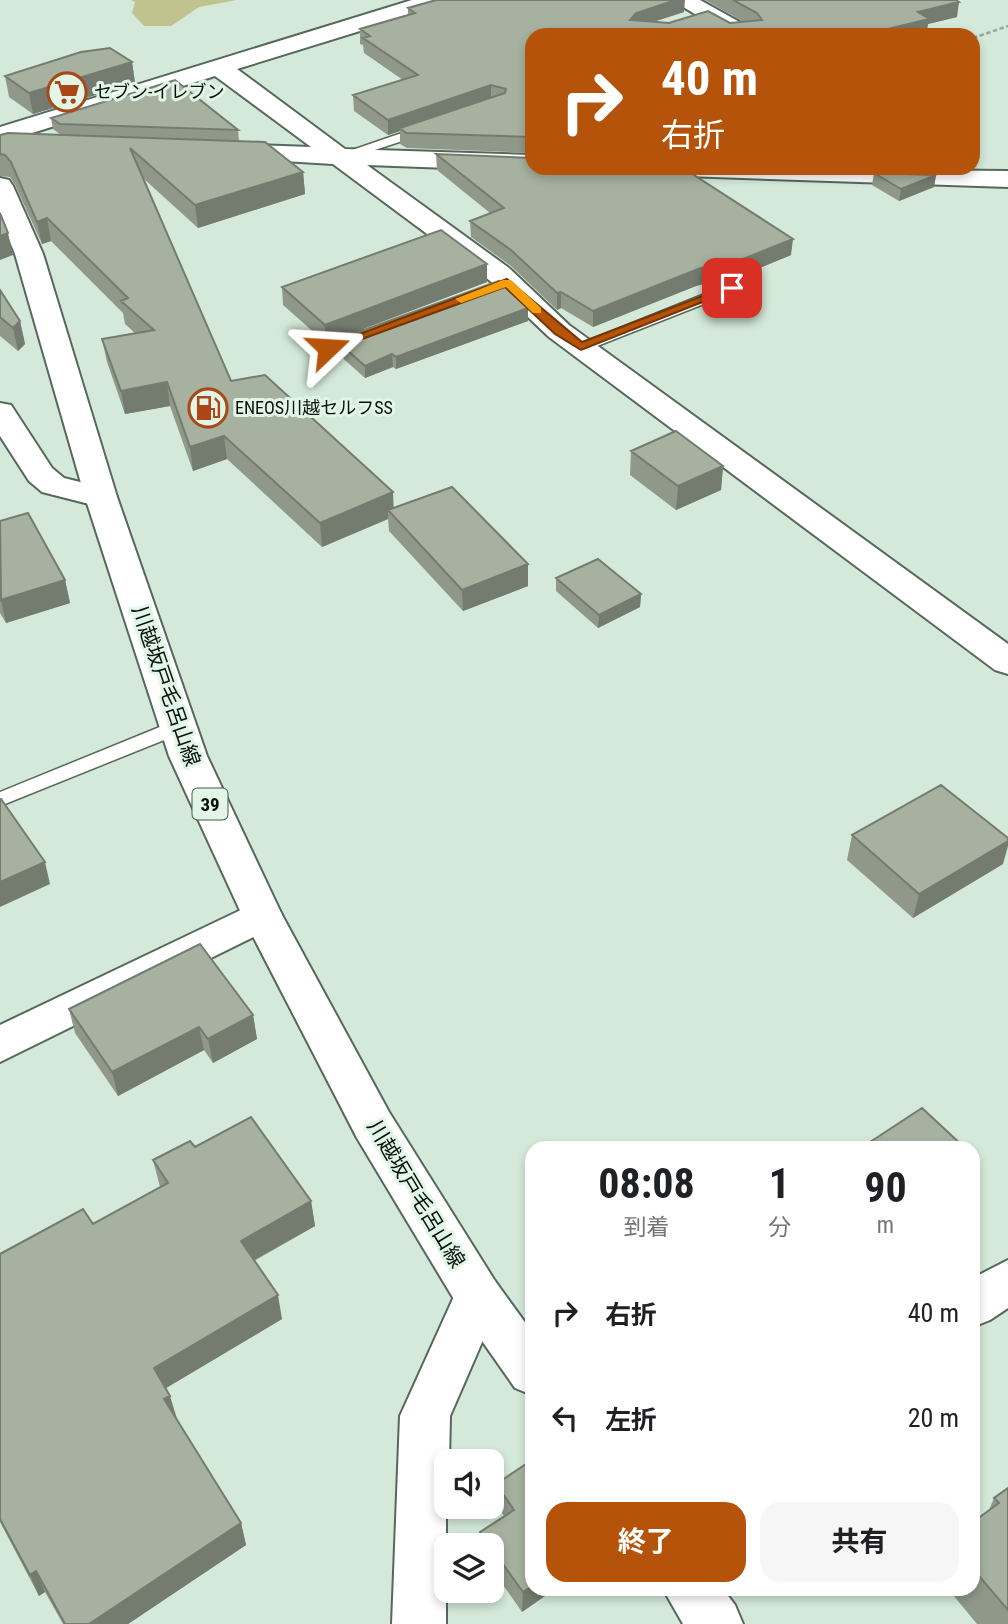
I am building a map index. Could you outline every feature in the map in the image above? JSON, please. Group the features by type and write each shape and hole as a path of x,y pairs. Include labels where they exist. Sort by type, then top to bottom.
{"street":[{"path":"0,135 436,0"},
{"path":"683,11 709,15 733,28"},
{"path":"218,67 342,156 559,331 1008,662"},
{"path":"0,144 55,146"},
{"path":"205,151 525,163"},
{"path":"980,164 1008,179"},
{"path":"890,175 1008,179"},
{"name":"川越坂戸毛呂山線","path":"0,186 29,254 102,497 177,726 262,915 373,1125 478,1296 525,1362"},
{"path":"0,412 40,474 54,485 102,497"},
{"path":"0,1045 262,915"},
{"path":"980,1300 1008,1281"},
{"path":"419,1624 425,1416 478,1296"},
{"path":"695,1596 716,1624"}],"lane":[{"path":"342,156 445,122"},
{"path":"581,347 732,288"},
{"path":"328,348 379,329"},
{"path":"2,799 177,726"}],"path":[{"path":"980,36 1008,26"}],"green space":[{"path":"131,0 237,0 199,7 171,26 144,26 132,13 135,2"}],"building":[{"path":"436,0 676,0 636,13 630,20 669,23 708,11 730,23 762,20 757,13 733,0 959,2 918,12 929,19 892,28 525,28 525,137 406,133 400,128 505,93 506,89 491,85 388,120 353,95 418,75 363,38 370,36 360,29 415,13 408,8"},
{"path":"110,48 132,62 29,93 5,76 81,52"},
{"path":"175,80 238,130 60,124 51,118"},
{"path":"8,133 265,142 303,172 195,205 130,148 231,381 265,375 393,492 320,523 224,436 190,447 167,382 121,391 102,339 154,330 121,301 128,298 47,218 37,222 11,162 5,155 0,154 0,135"},
{"path":"436,154 525,158 525,175 694,175 793,239 718,269 712,265 698,269 593,311 561,292 557,293 511,250 470,221 504,208"},
{"path":"877,175 936,175 901,189"},
{"path":"0,213 8,233 0,236"},
{"path":"441,230 487,264 325,325 282,287"},
{"path":"499,281 528,308 396,357 392,354 365,366 336,340"},
{"path":"0,290 20,321 13,328 0,317"},
{"path":"676,431 723,466 678,486 631,451"},
{"path":"452,487 528,564 462,590 388,510"},
{"path":"28,513 65,580 1,600 0,521"},
{"path":"598,559 641,594 599,615 556,578"},
{"path":"941,785 1008,838 1008,841 919,894 852,835"},
{"path":"0,799 45,862 0,882"},
{"path":"200,944 253,1015 208,1039 199,1027 112,1072 69,1009"},
{"path":"922,1108 958,1141 872,1141"},
{"path":"251,1117 311,1201 241,1241 278,1295 154,1368 170,1396 164,1399 241,1523 89,1624 65,1624 36,1571 30,1575 0,1519 0,1254 83,1209 93,1224 168,1183 153,1160 190,1141 195,1147"},
{"path":"525,1465 523,1592 504,1566 504,1533 480,1532 504,1519 514,1510 504,1496 504,1479"},
{"path":"1008,1488 1008,1610 980,1577 980,1517 999,1503 994,1498"}],"slow traffic":[{"path":"461,299 507,282 537,310"}],"place":[{"name":"セブン-イレブン","path":"67,92"},
{"name":"ENEOS川越セルフSS","path":"208,408"}],"route":[{"path":"328,348 507,282 559,331 581,347 732,288"}]}
